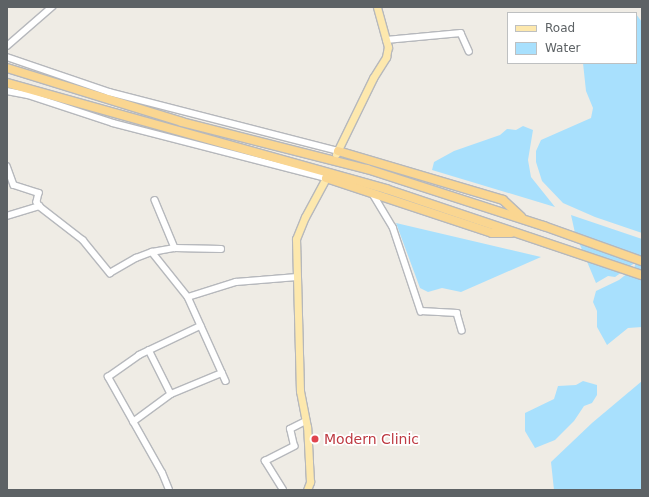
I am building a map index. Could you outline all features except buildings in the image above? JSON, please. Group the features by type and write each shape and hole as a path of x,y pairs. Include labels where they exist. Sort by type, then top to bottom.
{"highway":[{"path":"7,68 182,122 367,170 524,219 642,261"},
{"path":"7,83 373,185 642,275"},
{"path":"337,153 503,200 524,219"},
{"path":"326,178 492,233 517,233"}],"main road":[{"path":"337,153 373,78 386,57 388,47 377,7"},
{"path":"307,490 310,476 306,421 300,391 296,239 305,217 326,178"}],"street":[{"path":"7,46 52,7"},
{"path":"386,40 461,33 469,51"},
{"path":"7,57 109,92 337,153"},
{"path":"7,91 28,95 113,123 326,178"},
{"path":"7,166 14,185 39,193 37,202 39,206 83,240 96,253 106,272 115,271 136,258 152,252 176,248 221,249"},
{"path":"373,194 393,227 421,311 457,313 462,330"},
{"path":"155,200 176,248"},
{"path":"7,216 39,206"},
{"path":"152,252 188,297 226,381"},
{"path":"188,297 236,282 297,277"},
{"path":"169,490 162,473 108,377 149,350 200,326"},
{"path":"149,350 171,394"},
{"path":"133,422 171,394 222,373"},
{"path":"283,490 265,461 294,446 290,429 306,421"}],"water":[{"path":"637,15 642,22 642,233 595,217 563,203 542,181 536,162 536,151 541,140 591,118 593,108 586,91 583,64 637,64"},
{"path":"523,126 533,130 528,160 531,177 555,207 432,170 434,162 454,151 500,135 507,129 516,130"},
{"path":"571,215 642,239 642,327 628,328 607,345 597,327 597,311 593,302 596,291 619,280 634,268 636,262 615,277 608,276 596,283 575,233"},
{"path":"396,223 541,257 461,292 442,288 428,292 420,288"},
{"path":"583,381 597,385 597,395 592,403 584,406 574,421 555,440 535,448 525,431 525,413 554,399 558,386 576,385"},
{"path":"642,381 642,490 554,490 551,462 592,423"}],"place":[{"name":"Modern Clinic","path":"315,439"}]}
